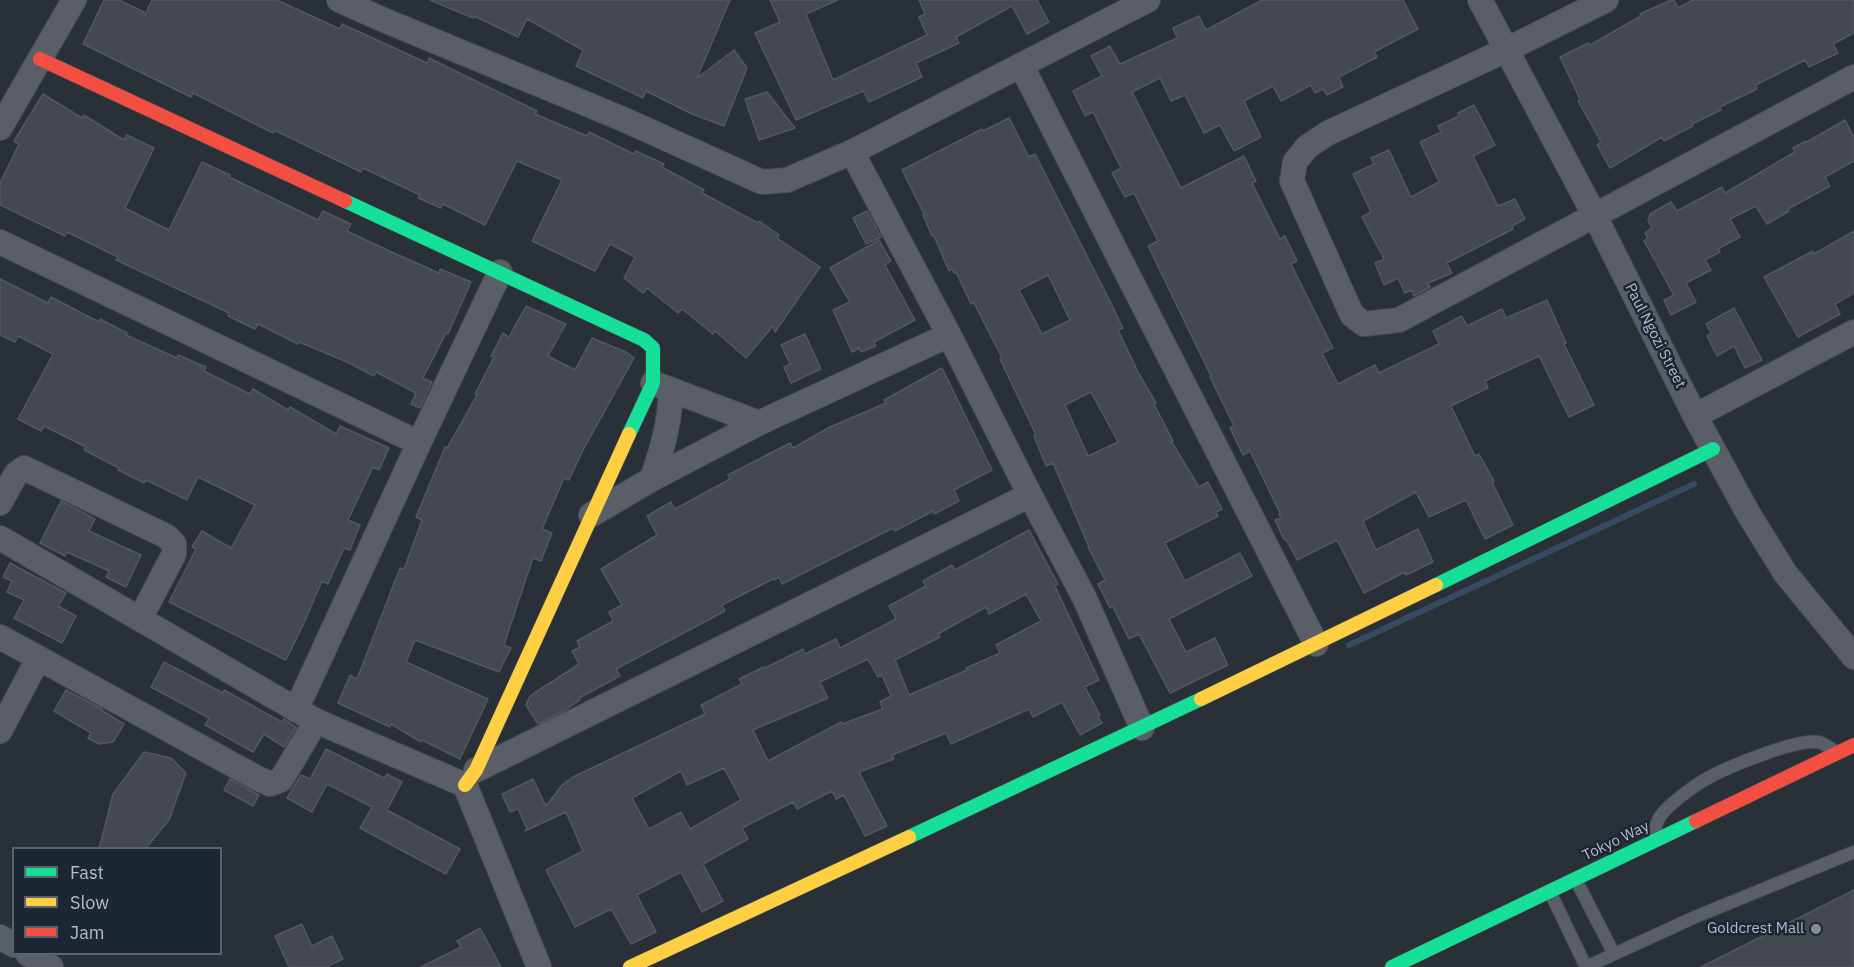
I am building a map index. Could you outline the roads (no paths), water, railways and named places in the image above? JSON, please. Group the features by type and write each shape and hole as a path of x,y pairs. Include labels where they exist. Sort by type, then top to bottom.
{"street":[{"path":"0,128 74,0"},
{"path":"339,0 625,120 762,182 787,180 852,152 1148,0"},
{"name":"Paul Ngozi Street","path":"1480,0 1594,216 1695,416 1748,513 1785,573 1854,657"},
{"path":"1606,0 1506,50 1328,133 1306,147 1295,162 1292,181 1352,315 1364,324 1399,320 1854,77"},
{"path":"40,59 644,340 653,348 668,422 652,479"},
{"path":"1021,65 1316,644"},
{"path":"852,152 1084,597 1142,728"},
{"path":"0,242 419,443"},
{"path":"0,637 270,784 281,780 419,443 500,272"},
{"path":"1695,416 1854,332"},
{"path":"591,515 652,479 759,423 949,335"},
{"path":"662,387 759,423"},
{"path":"539,967 471,778 591,515 662,387"},
{"path":"630,967 1142,728 1713,449"},
{"path":"0,503 16,474 24,468 166,536 174,544 174,554 140,619"},
{"path":"0,538 306,716 471,778 1030,495"},
{"path":"0,731 38,659"},
{"name":"Tokyo Way","path":"1392,967 1854,745"},
{"path":"30,955 51,967"}],"lane":[{"path":"1652,842 1659,818 1676,801 1702,782 1745,762 1803,742 1820,742 1838,753"},
{"path":"1549,891 1586,967 1695,917 1854,852"},
{"path":"1575,879 1614,954"}],"waterway":[{"path":"1349,645 1694,484"}],"place":[{"name":"Goldcrest Mall","path":"1816,929"}]}
